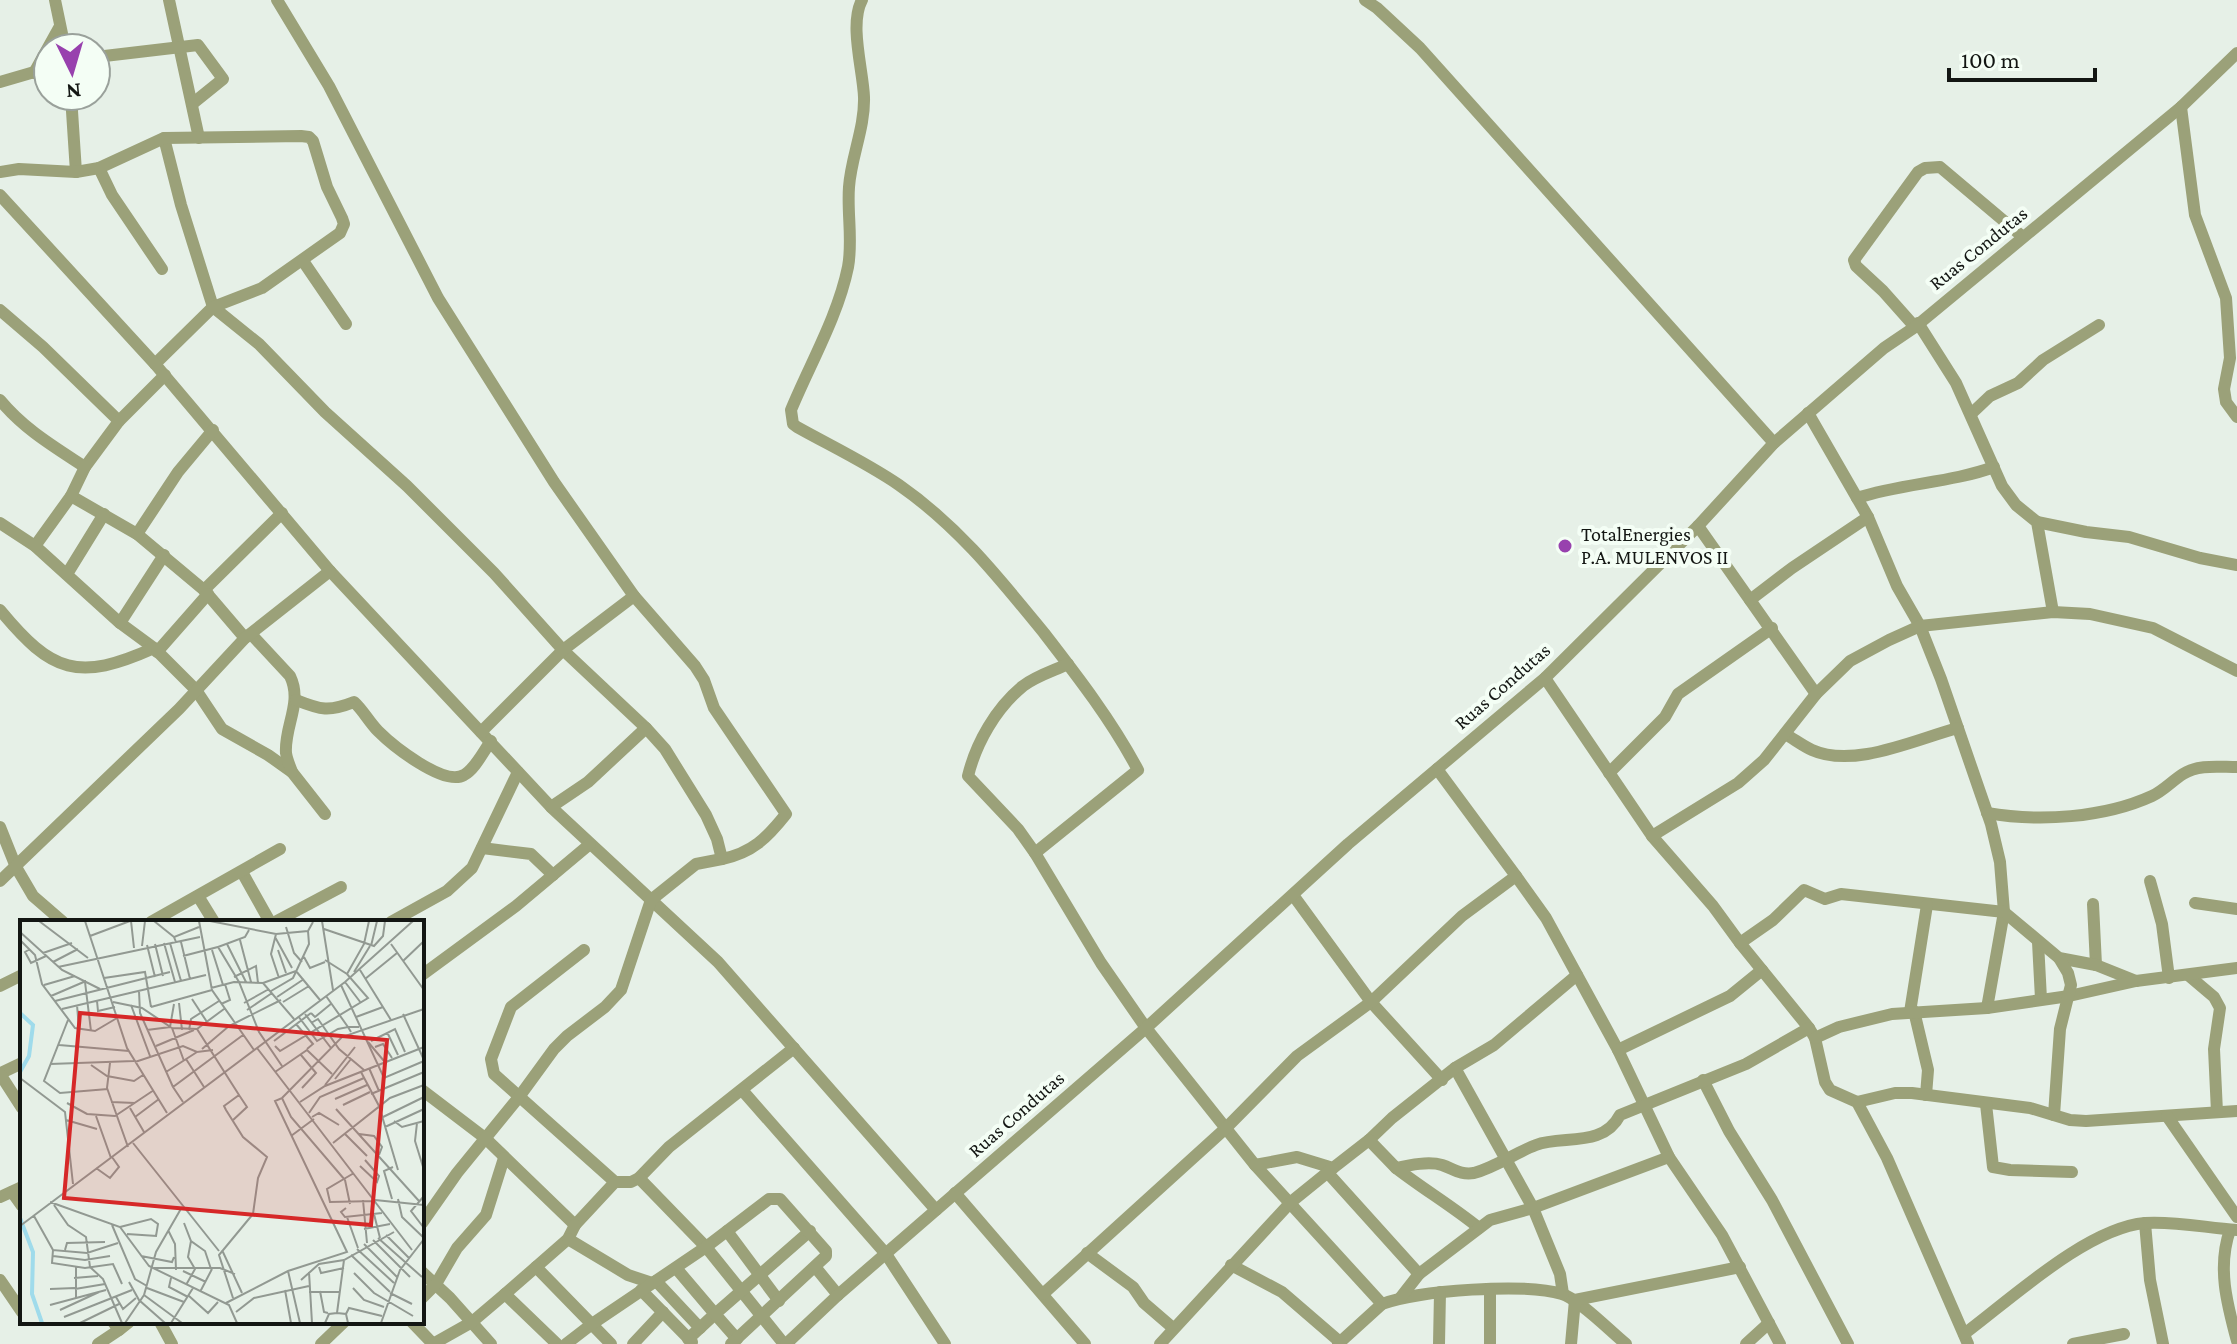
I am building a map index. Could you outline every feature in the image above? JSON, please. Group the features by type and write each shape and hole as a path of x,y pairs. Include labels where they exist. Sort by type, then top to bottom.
{"street":[{"path":"55,0 60,32"},
{"path":"169,0 199,138"},
{"path":"277,0 329,86 438,298 554,482 634,596 695,666 704,680 714,708 786,814 762,843 736,856 696,864 651,900 621,990 560,1043 424,1220"},
{"path":"862,0 857,21 864,99 862,131 848,191 848,266 832,314 791,410 791,419 797,427 898,484 980,553 1121,737 1138,770 1035,853"},
{"path":"1365,0 1380,4 1774,443"},
{"path":"57,32 59,28"},
{"path":"112,55 195,44 201,46 223,79 192,104"},
{"name":"Ruas Condutas","path":"785,1344 1146,1028 1348,844 1545,678 1698,526 1774,443 1884,348 2181,107 2237,53"},
{"path":"0,82 32,74"},
{"path":"2181,107 2195,215 2226,298 2230,358 2224,389 2226,402 2237,417"},
{"path":"72,112 76,172"},
{"path":"0,172 19,169 76,172 99,168 164,138 301,136 313,141 327,187 344,224 340,233 262,288 213,307 155,364"},
{"path":"164,138 213,307 259,344 345,431 407,486 494,573 563,650 646,728 665,749 706,815 722,859"},
{"path":"2023,237 1940,167 1925,168 1918,172 1854,260 1856,266 1916,325 1956,383 2012,501 2037,522 2148,541 2185,554 2237,565"},
{"path":"99,168 112,195 162,269"},
{"path":"0,195 165,375 330,571 551,807 718,962 936,1210"},
{"path":"303,261 346,324"},
{"path":"0,310 119,421"},
{"path":"1971,414 1990,396 2018,383 2043,360 2099,325"},
{"path":"35,546 71,496 85,467 119,421 165,375"},
{"path":"0,400 39,438 85,467"},
{"path":"1808,413 1868,517 1897,586 1920,626 1987,813 2000,862 2004,912 1987,1008"},
{"path":"137,534 178,472 213,430"},
{"path":"1857,498 1905,485 1966,476 1994,467"},
{"path":"71,496 137,534 164,555 206,592 290,676 296,692 286,749 292,772"},
{"path":"0,610 32,647 62,664 103,667 156,650 206,592 282,513"},
{"path":"67,574 104,514"},
{"path":"1750,600 1868,517"},
{"path":"2037,522 2053,612"},
{"path":"0,523 35,546 120,623 156,650 196,690 222,729 292,772 325,814"},
{"path":"1698,526 1816,694"},
{"path":"120,623 164,555"},
{"path":"0,881 248,636 330,571"},
{"path":"296,700 333,710 354,702 380,733 416,762 458,778 465,775 486,737 563,650 634,596"},
{"path":"1652,836 1738,783 1764,760 1816,694 1850,661 1920,626 2053,612 2090,614 2153,628 2237,671"},
{"path":"1609,773 1665,717 1678,694 1772,628"},
{"path":"1068,664 1031,681 1001,709 976,750 968,776 1018,829 1035,853 1101,963 1146,1028 1255,1165 1382,1304"},
{"path":"1545,678 1652,836 1713,906 1812,1033 1830,1090 1857,1102 1895,1093 1926,1095 2030,1108 2070,1120 2086,1121 2237,1111"},
{"path":"551,807 588,782 646,728"},
{"path":"1785,734 1813,751 1851,756 1869,754 1958,728"},
{"path":"1987,813 2028,820 2077,815 2119,807 2153,795 2197,768 2237,767"},
{"path":"1437,769 1546,918 1618,1050 1669,1157 1722,1235 1780,1344"},
{"path":"395,920 447,891 472,868 518,772"},
{"path":"0,827 16,867 33,896 61,920"},
{"path":"424,974 516,906 590,844"},
{"path":"482,848 531,854 553,875"},
{"path":"155,920 280,849"},
{"path":"242,872 271,920"},
{"path":"1043,1294 1226,1128 1297,1056 1371,1002 1462,916 1516,876"},
{"path":"2150,881 2162,924 2169,978"},
{"path":"276,920 341,887"},
{"path":"1740,943 1773,920 1804,890 1825,899 1841,894 2004,912 2059,958 2070,978 2064,1001 2055,1078 2054,1115"},
{"path":"1293,895 1371,1002 1442,1080"},
{"path":"198,896 213,920"},
{"path":"2195,903 2237,909"},
{"path":"2093,904 2096,965"},
{"path":"1926,1095 1928,1070 1912,1012 1927,905"},
{"path":"2038,942 2041,999"},
{"path":"584,950 517,1000 506,1015 491,1059 491,1070 615,1182 631,1182 639,1178 669,1147 794,1048"},
{"path":"2059,958 2096,965 2136,981"},
{"path":"1396,1168 1444,1165 1467,1174 1489,1168 1547,1141 1573,1141 1591,1136 1611,1127 1620,1115 1746,1064 1812,1033 1861,1021 1912,1012 1987,1008 2041,999 2064,1001 2136,981 2237,968"},
{"path":"1618,1050 1730,996 1762,970"},
{"path":"1160,1344 1291,1202 1455,1068 1494,1045 1577,975"},
{"path":"2188,975 2214,997 2220,1008 2214,1049 2217,1112"},
{"path":"0,986 20,976"},
{"path":"20,1064 0,1073 20,1105"},
{"path":"1455,1068 1533,1208 1569,1297 1571,1344"},
{"path":"1703,1080 1729,1131 1772,1200 1848,1344"},
{"path":"742,1090 886,1254 945,1344"},
{"path":"424,1092 485,1138 575,1225"},
{"path":"1857,1102 1887,1158 1966,1339 2048,1270 2099,1237 2145,1223 2233,1230 2224,1246 2222,1266 2237,1341"},
{"path":"1986,1104 1993,1167 2072,1172"},
{"path":"2167,1116 2237,1217"},
{"path":"1369,1140 1396,1168 1479,1228"},
{"path":"1255,1165 1297,1157 1330,1170 1419,1274"},
{"path":"1401,1297 1419,1274 1479,1228 1502,1216 1533,1208 1669,1157"},
{"path":"424,1296 436,1284 457,1248 486,1215 504,1158"},
{"path":"639,1178 706,1247 785,1344"},
{"path":"414,1324 433,1344 472,1322 568,1239 575,1225 615,1182"},
{"path":"955,1193 1085,1344"},
{"path":"566,1344 706,1247 769,1199 775,1197 783,1200 827,1253 816,1268 734,1342 676,1268"},
{"path":"2145,1223 2150,1280 2163,1344"},
{"path":"727,1231 779,1301"},
{"path":"650,1285 663,1312 690,1342 715,1314 810,1231"},
{"path":"568,1239 650,1285 700,1328"},
{"path":"1087,1253 1133,1287 1144,1303 1173,1328"},
{"path":"1231,1265 1282,1292 1342,1340 1361,1344"},
{"path":"536,1267 611,1344"},
{"path":"1342,1340 1382,1304 1401,1297 1490,1290 1569,1297 1740,1267"},
{"path":"816,1268 838,1295"},
{"path":"424,1274 491,1344"},
{"path":"0,1280 20,1309"},
{"path":"1490,1290 1490,1344"},
{"path":"1439,1344 1440,1292"},
{"path":"505,1294 557,1344"},
{"path":"1569,1297 1626,1344"},
{"path":"633,1344 663,1312"},
{"path":"1746,1344 1769,1323"},
{"path":"161,1324 172,1344"},
{"path":"321,1344 342,1324"},
{"path":"98,1344 120,1325"},
{"path":"2073,1344 2124,1334"}],"place":[{"name":"TotalEnergies P.A. MULENVOS II","path":"1565,546"}]}
